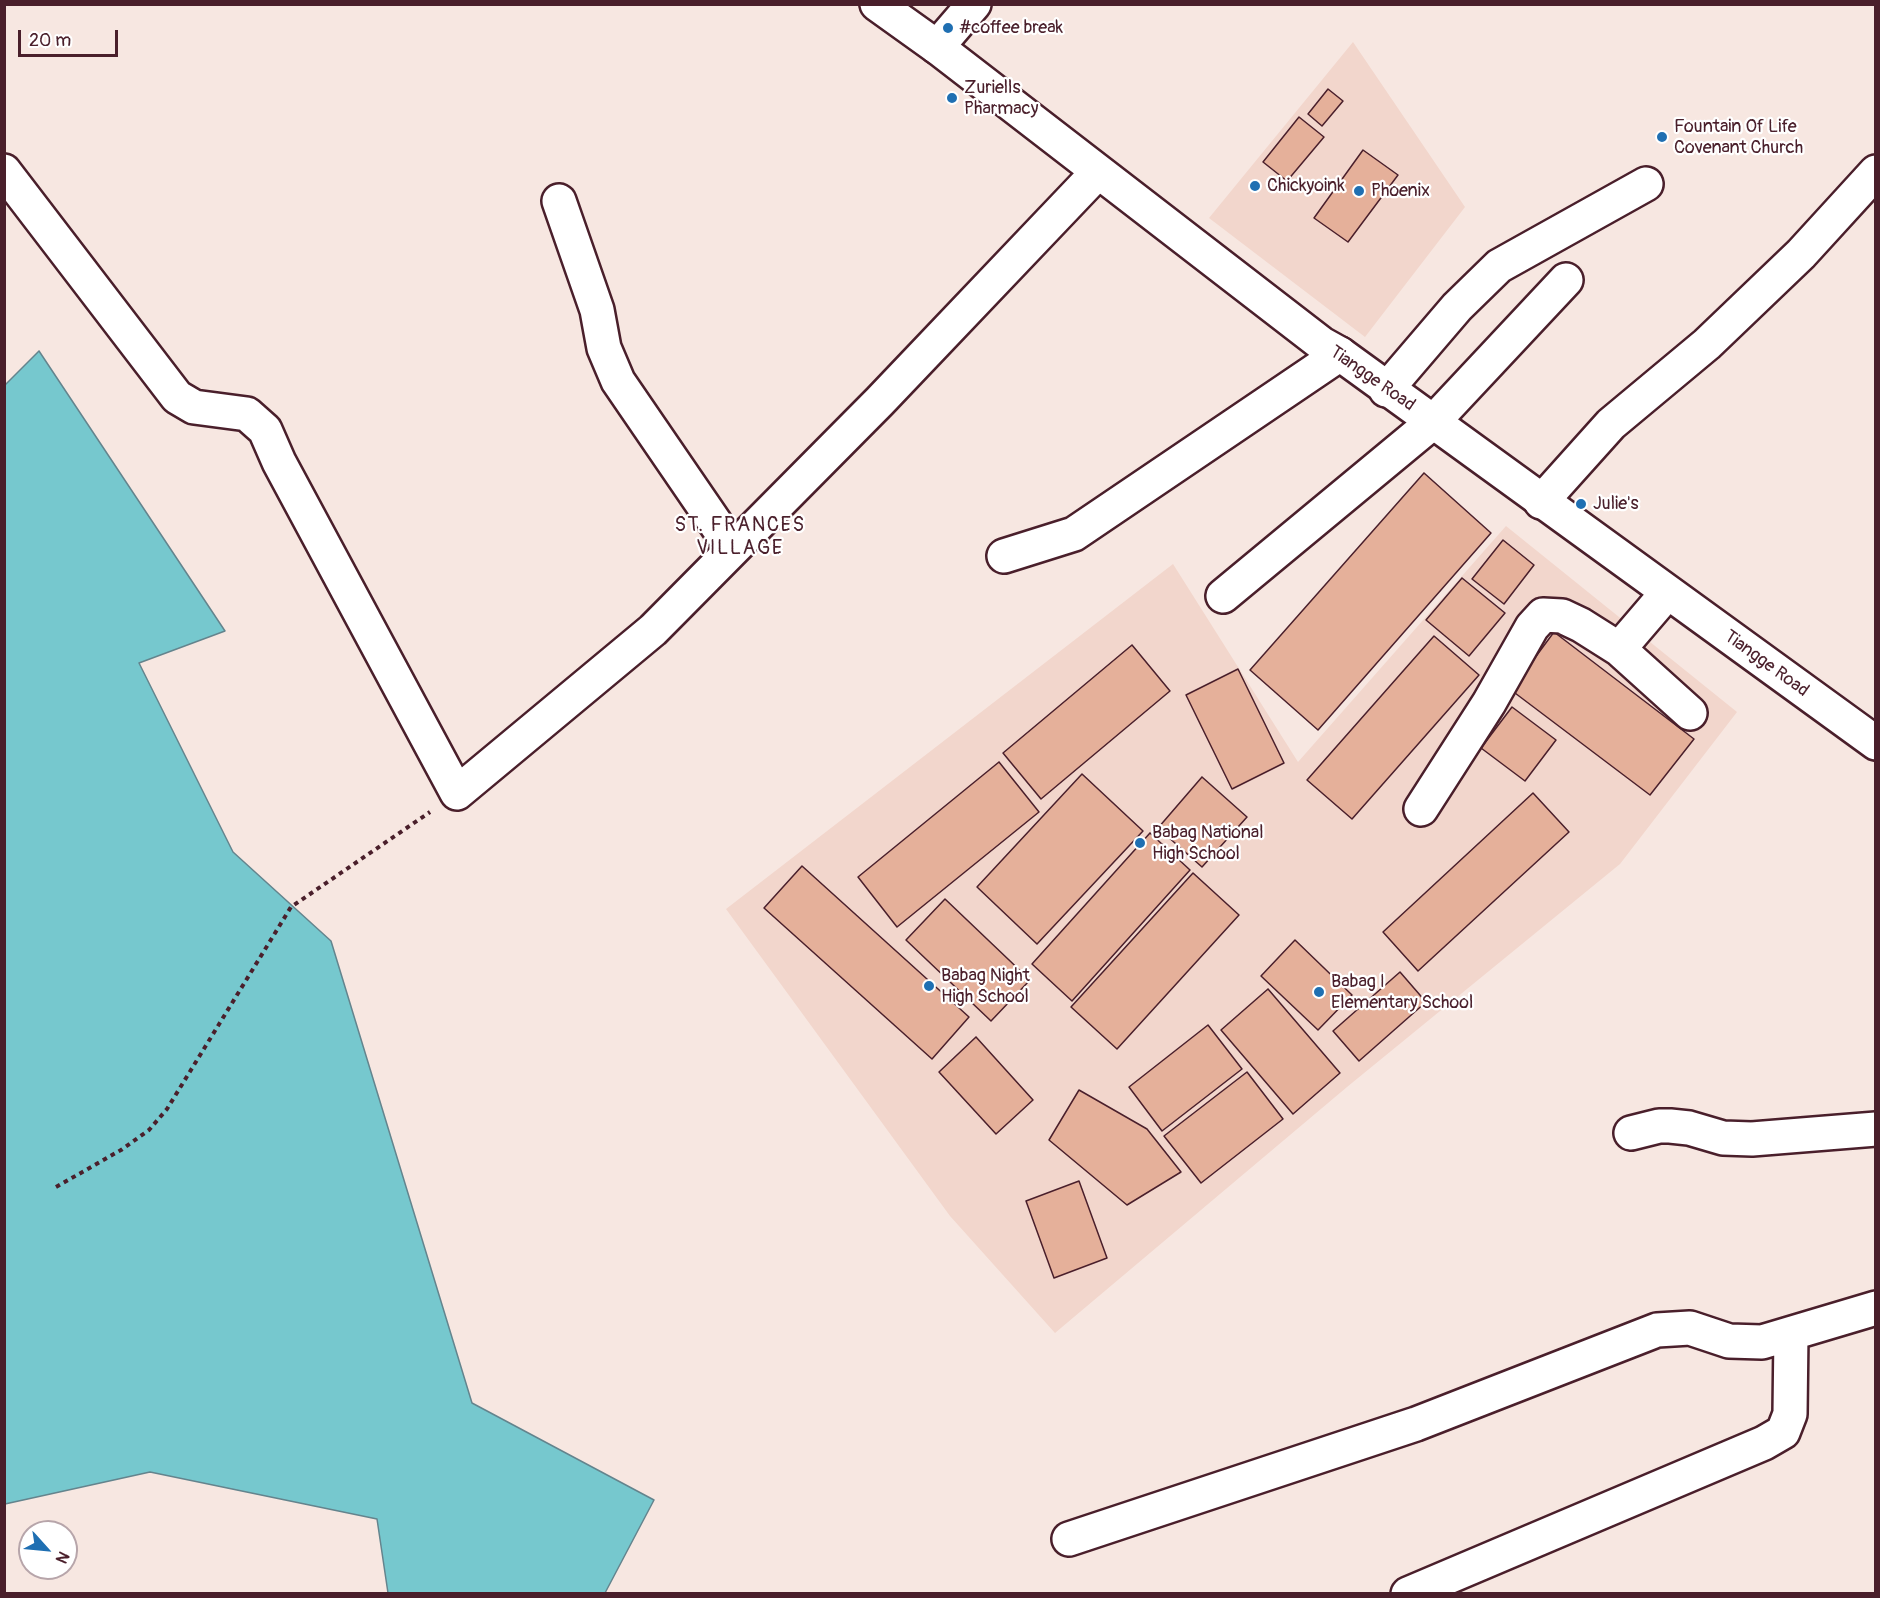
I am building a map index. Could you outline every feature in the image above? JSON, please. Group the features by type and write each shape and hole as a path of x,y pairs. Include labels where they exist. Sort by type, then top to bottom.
{"street":[{"name":"Tiangge Road","path":"877,4 937,47 1097,173 1322,344 1340,354 1386,390 1875,743"},
{"path":"937,47 974,4"},
{"path":"4,171 177,397 194,408 248,414 265,430 279,462 457,793 653,630 880,401 1097,173"},
{"path":"1541,502 1611,424 1707,344 1801,254 1875,172"},
{"path":"1386,390 1457,307 1499,266 1646,184"},
{"path":"559,201 597,310 604,348 618,381 732,549"},
{"path":"1223,596 1433,422 1566,280"},
{"path":"1004,556 1074,534 1340,354"},
{"path":"1618,649 1667,593"},
{"path":"1421,809 1489,703 1532,627 1543,615 1562,616 1581,625 1618,649 1690,713"},
{"path":"1631,1133 1659,1126 1670,1126 1689,1128 1723,1138 1752,1139 1875,1129"},
{"path":"1070,1539 1416,1424 1657,1330 1690,1328 1729,1341 1762,1342 1875,1308"},
{"path":"1408,1593 1764,1443 1783,1432 1790,1414 1791,1334"}],"path":[{"path":"56,1187 121,1150 149,1130 167,1109 291,907 457,793"}],"shaded area":[{"path":"1353,42 1465,207 1365,337 1209,218"},
{"path":"1506,526 1737,712 1620,864 1347,1087 1055,1333 950,1216 726,909 1173,564 1298,762"}],"water":[{"path":"39,351 225,631 139,663 233,852 331,941 472,1403 654,1500 605,1593 388,1593 377,1519 150,1472 5,1504 4,386"}],"building":[{"path":"1328,89 1343,101 1322,126 1308,114"},
{"path":"1299,117 1324,137 1287,181 1263,162"},
{"name":"Phoenix","path":"1363,150 1398,175 1348,242 1314,218"},
{"path":"1424,473 1491,533 1318,730 1250,670"},
{"path":"1503,540 1534,565 1504,604 1472,579"},
{"path":"1462,578 1505,613 1469,656 1426,620"},
{"path":"1554,632 1694,739 1650,795 1511,690"},
{"path":"1434,636 1479,675 1352,819 1307,780"},
{"path":"1132,645 1170,691 1041,799 1003,753"},
{"path":"1238,669 1284,763 1232,789 1186,695"},
{"path":"1512,707 1556,740 1525,781 1481,748"},
{"path":"999,762 1039,812 897,927 858,877"},
{"path":"1082,774 1143,831 1037,944 977,887"},
{"path":"1202,777 1247,817 1202,867 1158,828"},
{"path":"1533,793 1569,832 1418,971 1383,932"},
{"path":"1150,833 1190,870 1072,1001 1032,964"},
{"path":"802,866 969,1017 932,1059 764,908"},
{"path":"1193,873 1239,915 1117,1049 1071,1007"},
{"path":"945,899 1030,980 991,1021 906,940"},
{"path":"1295,940 1352,995 1318,1030 1261,976"},
{"path":"1400,972 1426,1002 1359,1061 1333,1031"},
{"path":"1268,989 1340,1073 1293,1114 1221,1030"},
{"path":"1208,1025 1242,1069 1162,1131 1129,1087"},
{"path":"976,1037 1033,1100 996,1134 939,1072"},
{"path":"1247,1072 1283,1119 1201,1183 1164,1136"},
{"path":"1079,1090 1147,1129 1181,1172 1127,1205 1049,1140"},
{"path":"1079,1181 1107,1258 1054,1278 1026,1201"}],"place":[{"name":"#coffee break","path":"948,28"},
{"name":"Zuriells Pharmacy","path":"952,98"},
{"name":"Fountain Of Life Covenant Church","path":"1662,137"},
{"name":"Chickyoink","path":"1255,186"},
{"name":"Phoenix","path":"1359,191"},
{"name":"Julie's","path":"1581,504"},
{"name":"Babag National High School","path":"1140,843"},
{"name":"Babag Night High School","path":"929,986"},
{"name":"Babag I Elementary School","path":"1319,992"}],"district":[{"name":"ST. FRANCES VILLAGE","path":"740,538"}]}
